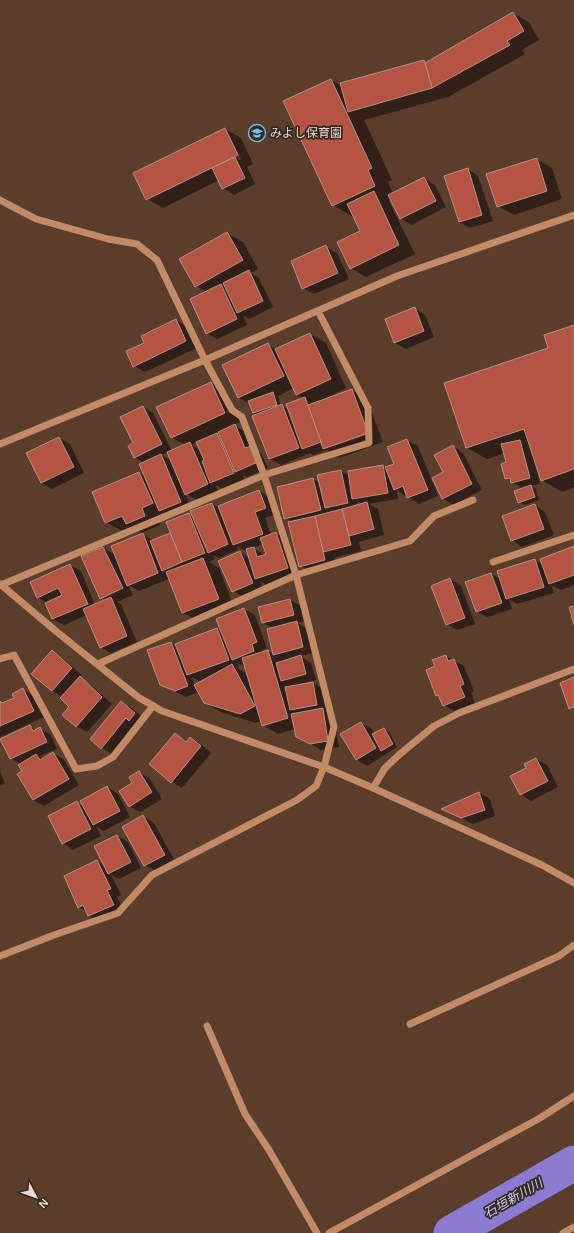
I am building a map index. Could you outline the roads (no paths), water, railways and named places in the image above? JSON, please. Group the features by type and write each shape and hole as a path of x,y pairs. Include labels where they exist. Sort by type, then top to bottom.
{"street":[{"path":"0,200 36,219 108,239 137,244 157,260 174,292 205,360 232,410 242,417 264,476 296,576 334,727 324,767 316,786 297,800 152,875 118,913 54,935 0,956"},
{"path":"0,444 205,360 397,276 574,215"},
{"path":"318,311 368,408 369,442 264,476 1,585 138,697 162,711 324,767 542,865 574,883"},
{"path":"98,664 296,576 410,541 434,516 473,500"},
{"path":"493,562 574,536"},
{"path":"0,659 14,655 76,769 97,766 113,757 153,706"},
{"path":"373,788 386,768 400,754 434,726 458,713 574,669"},
{"path":"410,1024 559,956 574,945"},
{"path":"207,1026 245,1114 269,1150 317,1233"},
{"path":"329,1233 540,1118 574,1096"},
{"path":"563,1233 574,1227"}],"waterway":[{"name":"石垣新川川","path":"451,1233 574,1163"}],"place":[{"name":"みよし保育園","path":"257,133"}]}
